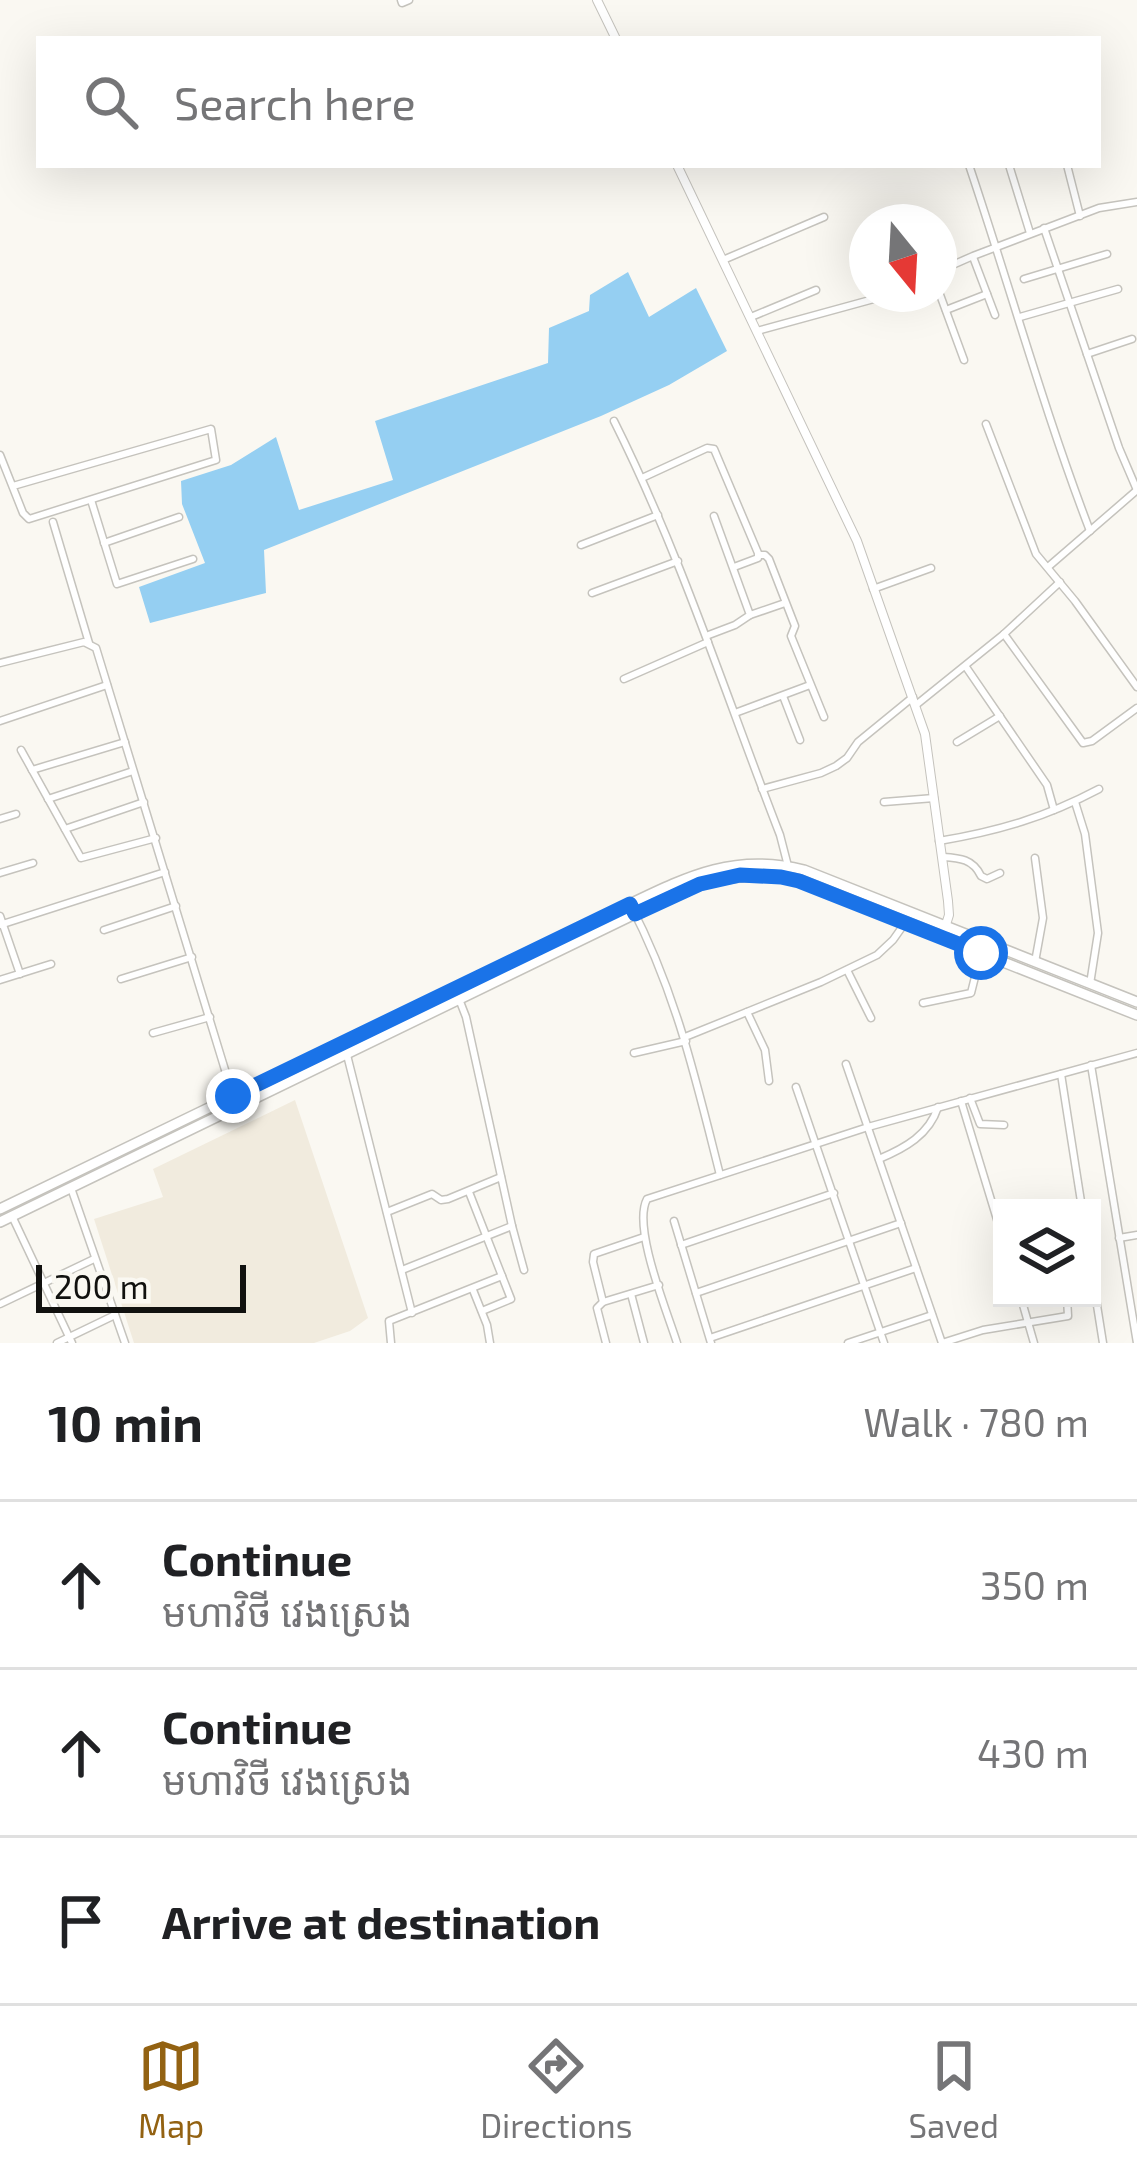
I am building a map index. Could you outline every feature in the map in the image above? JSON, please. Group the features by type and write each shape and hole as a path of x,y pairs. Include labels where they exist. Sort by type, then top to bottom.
{"main road":[{"path":"174,1131 233,1096 459,999 681,880 738,864 788,866 944,932 981,953 1137,1015"},
{"path":"0,1209 69,1182 633,909 740,875 799,881 1137,1002"},
{"path":"0,1222 69,1182"}],"street":[{"path":"597,0 615,36"},
{"path":"678,168 857,541 915,701 925,734 943,857 948,901 944,932"},
{"path":"970,168 1090,532"},
{"path":"1010,168 1030,233"},
{"path":"1067,168 1080,216"},
{"path":"957,264 1099,208 1137,202"},
{"path":"723,260 824,217"},
{"path":"1044,228 1136,491 1048,567"},
{"path":"1024,279 1107,254"},
{"path":"973,256 995,315"},
{"path":"1020,317 1118,289"},
{"path":"751,317 816,290"},
{"path":"957,306 987,294"},
{"path":"757,331 849,306"},
{"path":"947,312 964,360"},
{"path":"1087,354 1132,339"},
{"path":"614,421 678,562 788,866"},
{"path":"986,424 1036,554 1137,687"},
{"path":"0,455 23,513 29,519 216,460 211,428 13,486"},
{"path":"642,478 712,447 758,555"},
{"path":"91,500 120,585 193,559"},
{"path":"581,545 658,515"},
{"path":"714,516 750,615"},
{"path":"104,543 179,517"},
{"path":"53,522 88,643"},
{"path":"734,567 758,555"},
{"path":"758,555 769,559 796,626 791,636 824,717"},
{"path":"592,593 678,562"},
{"path":"873,589 931,568"},
{"path":"762,789 836,766 858,742 965,667 1060,582"},
{"path":"624,679 750,615 785,603"},
{"path":"1004,634 1083,743 1137,708"},
{"path":"0,663 88,643 96,647 233,1096"},
{"path":"965,667 1047,785 1054,810"},
{"path":"0,721 107,685"},
{"path":"735,713 811,685"},
{"path":"783,696 800,740"},
{"path":"957,742 1000,716"},
{"path":"32,770 125,742"},
{"path":"21,750 81,858 156,838"},
{"path":"48,799 134,771"},
{"path":"939,841 993,832 1099,789"},
{"path":"884,802 934,798"},
{"path":"65,829 144,802"},
{"path":"1075,802 1085,834 1098,933 1090,983"},
{"path":"0,819 16,814"},
{"path":"943,857 970,861 987,879 1000,873"},
{"path":"1035,858 1043,918 1035,962"},
{"path":"0,873 33,862"},
{"path":"20,974 1,922 165,872"},
{"path":"104,930 176,906"},
{"path":"633,909 666,979 720,1175"},
{"path":"634,1053 685,1039 848,970 884,950 905,922"},
{"path":"923,1003 970,993 981,953"},
{"path":"122,979 192,957"},
{"path":"0,980 51,964"},
{"path":"848,970 871,1018"},
{"path":"459,999 524,1270"},
{"path":"747,1012 765,1050 769,1081"},
{"path":"153,1034 210,1017"},
{"path":"344,1049 412,1313"},
{"path":"677,1343 644,1237 646,1199 868,1127 1137,1053"},
{"path":"846,1064 942,1343 983,1330 1068,1316 1068,1307"},
{"path":"1091,1066 1137,1343"},
{"path":"1061,1074 1081,1199"},
{"path":"796,1087 884,1343"},
{"path":"966,1100 980,1124 1004,1125"},
{"path":"966,1100 993,1202"},
{"path":"879,1159 915,1141 934,1120 938,1107"},
{"path":"387,1212 433,1194 441,1200 469,1192 501,1177"},
{"path":"69,1182 125,1343"},
{"path":"469,1192 511,1299 482,1311"},
{"path":"682,1245 833,1193"},
{"path":"12,1216 70,1340"},
{"path":"674,1221 711,1341 916,1268"},
{"path":"696,1293 901,1223"},
{"path":"402,1270 512,1226"},
{"path":"1119,1238 1137,1235"},
{"path":"603,1303 594,1254 644,1237"},
{"path":"0,1304 95,1258"},
{"path":"391,1343 388,1321 502,1276"},
{"path":"606,1343 597,1308 659,1285"},
{"path":"473,1289 490,1343"},
{"path":"631,1294 644,1343"},
{"path":"1024,1307 1034,1343"},
{"path":"1097,1307 1103,1343"},
{"path":"57,1343 115,1315"},
{"path":"848,1343 932,1315"}],"shaded area":[{"path":"295,1100 368,1318 350,1331 314,1343 134,1343 94,1219 163,1197 153,1169"}],"water":[{"path":"628,272 649,317 696,288 727,351 669,385 601,416 264,550 266,593 150,623 139,587 205,563 182,504 181,481 231,465 276,437 299,510 393,480 375,421 548,363 549,328 589,311 590,295"}],"route":[{"path":"233,1096 630,904 635,914 700,884 740,875 799,881 981,953"}]}
